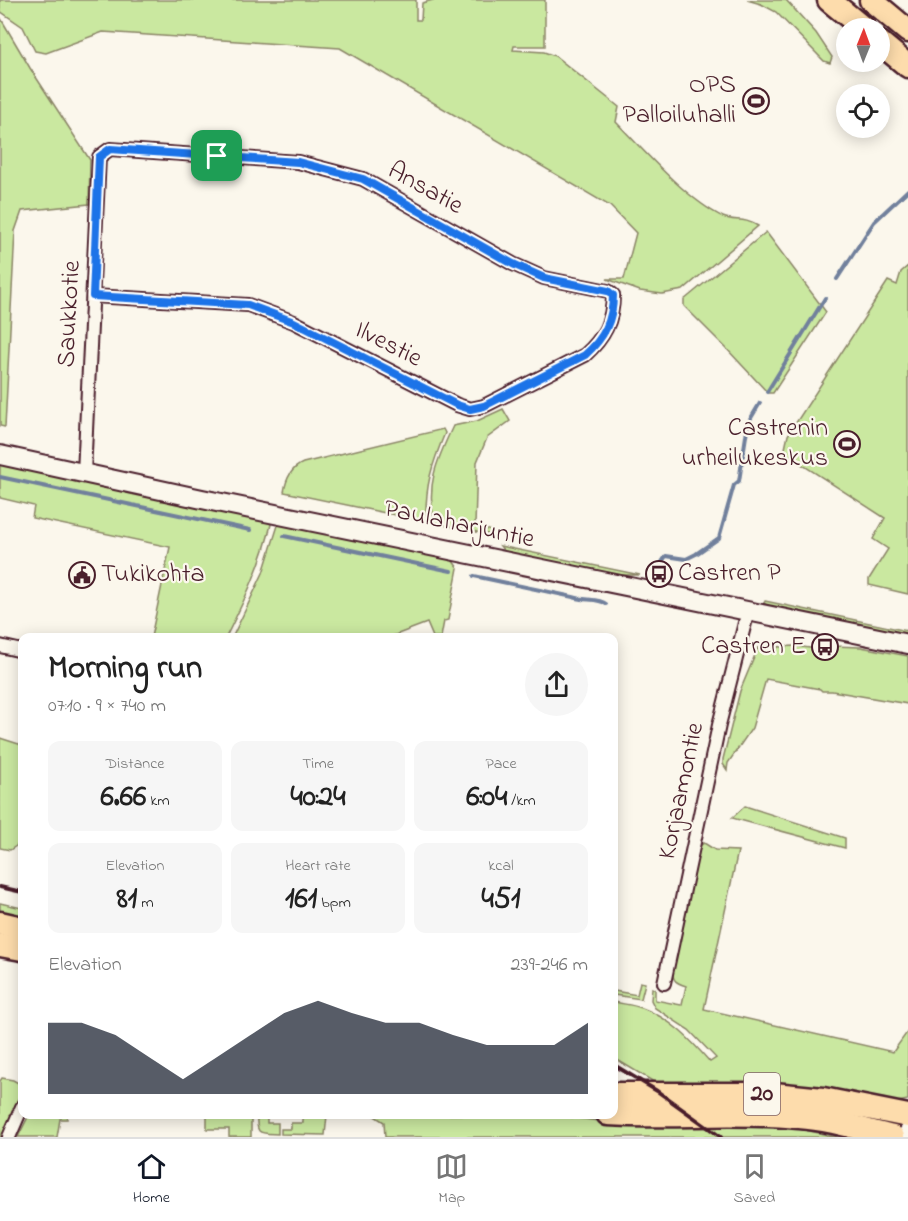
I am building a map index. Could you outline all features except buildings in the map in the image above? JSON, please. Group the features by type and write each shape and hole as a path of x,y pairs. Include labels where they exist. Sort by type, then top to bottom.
{"highway":[{"path":"830,0 851,18"},
{"path":"871,0 908,31"},
{"path":"890,51 908,66"},
{"path":"0,923 18,927"},
{"path":"0,945 18,948"},
{"name":"20","path":"618,1094 774,1094 823,1099 908,1116"},
{"name":"20","path":"618,1115 803,1117 854,1132 893,1137"}],"street":[{"name":"Ansatie","path":"99,157 110,149 298,162 363,179 513,264 544,278 608,291 613,295"},
{"name":"Saukkotie","path":"84,473 99,157"},
{"name":"Ilvestie","path":"93,296 248,305 294,322 457,405 470,409 484,406 585,355 597,345 606,332 613,308 613,295"},
{"name":"Paulaharjuntie","path":"0,455 908,644"},
{"name":"Korjaamontie","path":"664,983 719,725 748,611"},
{"path":"0,646 18,650"},
{"path":"9,1137 18,1116"}],"green space":[{"path":"0,0 416,0 416,20 421,20 422,3 433,0 545,0 545,46 514,46 513,50 544,52 555,56 619,107 616,122 695,199 723,217 758,226 683,290 662,294 640,291 607,279 624,279 636,233 610,206 340,48 103,32 46,53 35,51 23,27 0,11"},
{"path":"747,0 786,0 816,33 832,57 830,63 824,61 776,12"},
{"path":"0,17 90,160 89,204 22,211 15,231 5,427 0,426"},
{"path":"766,232 826,312 773,393 768,393 684,306 684,300"},
{"name":"Castrenin urheilukeskus","path":"908,266 908,594 869,585 869,579 888,549 873,539 885,518 784,453 788,435 888,281 897,285 901,272"},
{"path":"503,409 510,421 487,438 477,462 475,526 492,531 491,535 435,523 431,497 434,473 453,426 477,421"},
{"path":"443,429 445,433 430,475 426,520 424,521 284,492 290,474 303,463"},
{"path":"0,463 272,520 247,594 228,633 152,633 170,547 32,518 34,506 0,498"},
{"path":"279,522 450,557 458,568 448,620 444,621 442,633 431,633 427,623 401,633 234,633 263,573"},
{"path":"500,546 640,575 619,575 505,552"},
{"path":"765,601 908,631 908,636 770,607 764,603"},
{"path":"795,646 832,651 833,646 861,647 908,656 908,704 822,691 766,679 752,728 728,763 727,770 723,759 740,691 758,648"},
{"path":"0,738 18,744 18,845 10,850 0,848"},
{"path":"745,806 845,838 845,848 732,818"},
{"path":"704,843 715,850 738,851 704,1009 893,1052 908,1031 908,1100 887,1104 886,1099 861,1095 854,1098 664,1088 618,1060 618,1003 652,1012 679,1030 710,1062 716,1058 689,1030 655,1008 651,1000 652,988 655,990 655,1000 682,1004 686,986 676,981 673,971 699,846"},
{"path":"0,903 18,907 18,917 0,914"},
{"path":"640,982 645,983 641,999 618,996 618,992 637,995"},
{"path":"2,1078 18,1083 18,1101 2,1137 0,1137 0,1081"},
{"path":"27,1119 60,1119 57,1137 18,1137"},
{"path":"207,1119 251,1119 251,1137 229,1137 229,1129 207,1129"},
{"path":"257,1119 267,1119 267,1123 278,1123 278,1134 260,1132"},
{"path":"303,1119 327,1119 325,1135 281,1134 281,1129 291,1129 291,1123 303,1123"},
{"path":"379,1119 584,1119 782,1125 837,1137 385,1137 384,1122"}],"waterway":[{"path":"837,279 874,222 908,190"},
{"path":"767,392 825,298"},
{"path":"660,565 666,556 686,559 719,538 734,485 739,481 748,423 760,403"},
{"path":"0,477 250,530"},
{"path":"284,536 451,571"},
{"path":"474,576 606,604"}],"railway":[{"path":"0,887 18,891"},
{"path":"618,1067 657,1091 721,1137"}],"place":[{"name":"OPS Palloiluhalli","path":"756,101"},
{"name":"Castrenin urheilukeskus","path":"847,444"},
{"name":"Castren P","path":"659,574"},
{"name":"Tukikohta","path":"82,575"},
{"name":"Castren E","path":"825,647"}],"route":[{"path":"110,149 217,156 298,162 363,179 513,264 544,278 608,291 613,295 613,308 606,332 597,345 585,355 484,406 470,409 457,405 294,322 248,305 93,296 99,157 102,153 110,149"}]}
